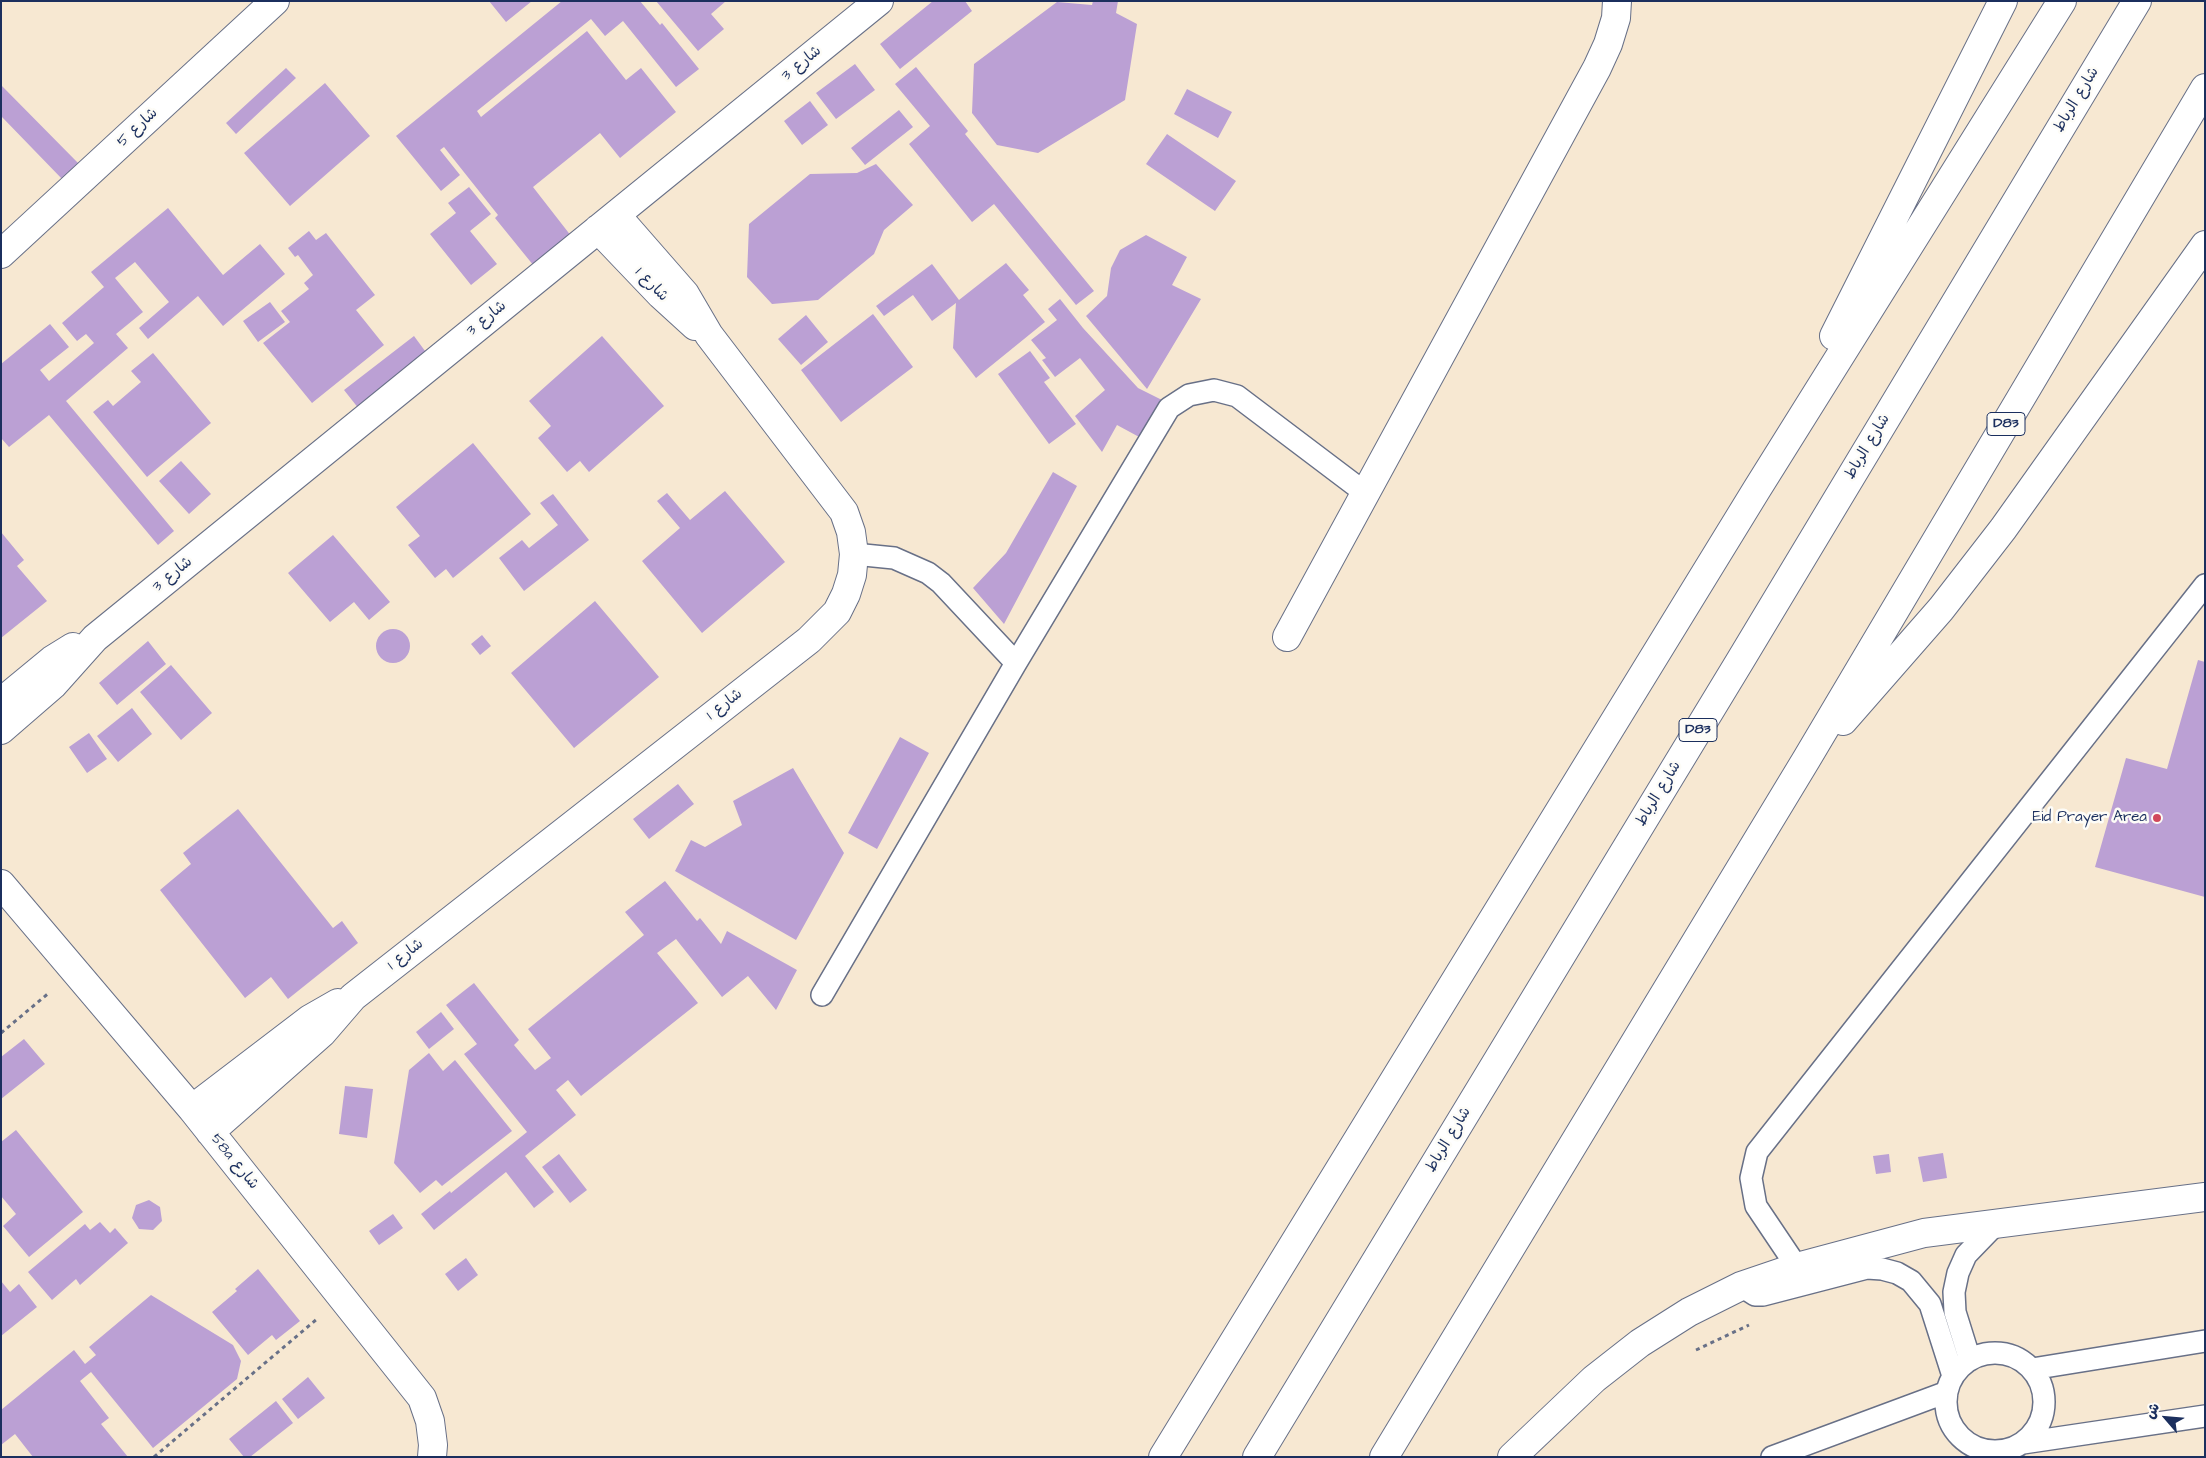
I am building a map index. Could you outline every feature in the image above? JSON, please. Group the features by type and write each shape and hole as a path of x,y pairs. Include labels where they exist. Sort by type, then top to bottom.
{"main road":[{"name":"شارع 5","path":"1,254 275,1"},
{"name":"شارع 3","path":"1,730 53,685 95,638 879,1"},
{"path":"1287,637 1364,492 1597,68 1608,44 1616,18 1617,1"},
{"path":"1757,489 2003,1"},
{"path":"1163,1457 1757,489 2062,1"},
{"name":"شارع الرباط","path":"1256,1457 1734,670 2137,1"},
{"name":"D83","path":"1384,1457 1806,760 2205,88"},
{"name":"شارع 1","path":"210,1132 322,1033 353,997 823,627 836,612 846,594 852,576 854,554 851,532 844,512 709,336 685,294 607,222"},
{"path":"1806,760 1875,686 1941,609 1986,551 2205,245"},
{"name":"شارع 3","path":"1,702 52,660 95,638"},
{"name":"58a شارع","path":"1,884 192,1110 422,1398 430,1421 433,1445 432,1457"},
{"name":"شارع 1","path":"192,1110 310,1019 353,997"},
{"path":"1512,1457 1594,1379 1640,1343 1688,1312 1741,1286 1797,1267 1924,1233 2205,1197"}],"lane":[{"path":"822,995 1016,663 1169,408 1189,394 1214,390 1237,396 1364,492"},
{"path":"854,554 894,558 928,573 941,583 1016,663"},
{"path":"1797,1267 1756,1206 1751,1178 1757,1152 2205,585"},
{"path":"1970,1360 1955,1312 1954,1292 1958,1273 1966,1255 1996,1224"},
{"path":"1741,1286 1755,1294 1764,1295 1867,1268 1882,1269 1911,1281 1930,1304 1950,1384 1946,1409 1951,1425 1961,1438 1975,1448 1992,1452 2008,1450 2023,1443 2205,1416"},
{"path":"2032,1369 2205,1341"},
{"path":"1772,1457 1950,1384 1970,1360 1985,1354 2002,1353 2018,1358 2032,1369 2041,1383 2045,1399 2043,1416 2036,1431 2023,1443"}],"path":[{"path":"1,1033 75,971"},
{"path":"154,1457 342,1298"},
{"path":"1692,1352 1750,1324"}],"building":[{"path":"489,1 532,1 506,22"},
{"path":"562,1 640,1 660,25 662,23 699,69 676,87 623,21 605,36 591,19 477,111 481,117 587,31 626,80 641,68 676,112 620,158 600,133 533,187 575,241 538,271 495,218 498,215 444,147 440,150 460,175 441,191 396,136"},
{"path":"656,1 726,1 711,14 724,29 698,51"},
{"path":"933,1 965,1 972,11 900,69 880,44"},
{"path":"1093,1 1118,1 1116,13 1137,24 1125,100 1038,153 997,145 972,113 974,64 1057,2 1092,5"},
{"path":"855,64 875,90 836,119 816,93"},
{"path":"916,67 968,131 965,134 1094,291 1076,305 994,204 972,222 909,144 930,126 895,84"},
{"path":"286,68 296,78 236,134 226,123"},
{"path":"325,83 370,136 290,206 244,153"},
{"path":"1,85 80,165 64,181 1,116"},
{"path":"1187,89 1232,112 1218,138 1174,114"},
{"path":"810,101 828,125 802,145 784,121"},
{"path":"899,110 913,127 865,165 851,148"},
{"path":"1167,134 1236,181 1215,211 1146,164"},
{"path":"876,164 913,205 884,230 874,254 818,300 772,304 747,277 749,224 810,174 857,173"},
{"path":"469,187 491,214 470,231 497,264 471,285 430,234 456,213 448,203"},
{"path":"168,208 223,275 260,244 285,274 223,326 198,296 148,339 139,328 169,302 135,262 115,278 143,312 116,334 128,348 66,401 174,531 158,545 49,415 9,447 1,438 1,364 50,324 69,347 40,370 49,381 94,343 86,334 77,341 62,323 104,287 91,272"},
{"path":"309,231 316,240 326,233 375,295 356,310 384,345 312,403 263,343 290,322 281,311 309,289 304,283 313,275 298,255 295,257 288,248"},
{"path":"1146,235 1187,257 1172,285 1201,299 1147,389 1086,316 1107,296 1111,268 1120,250"},
{"path":"1006,263 1029,290 1023,295 1045,322 976,378 953,348 956,303 932,321 913,295 884,316 876,306 932,264 959,300"},
{"path":"1060,299 1083,328 1138,388 1162,400 1141,438 1117,425 1102,452 1075,416 1105,390 1080,358 1055,377 1042,360 1046,358 1031,340 1057,320 1048,309"},
{"path":"270,302 285,322 258,342 243,321"},
{"path":"873,314 913,367 841,422 801,370"},
{"path":"806,315 828,342 801,365 778,339"},
{"path":"414,336 428,355 359,409 344,390"},
{"path":"602,336 664,406 589,472 580,461 567,472 538,438 551,426 529,401"},
{"path":"1030,351 1050,378 1044,382 1076,424 1049,444 998,374"},
{"path":"153,353 211,423 147,477 93,412 108,400 113,406 141,382 131,371"},
{"path":"473,443 531,514 453,578 446,569 435,578 408,545 420,536 396,507"},
{"path":"181,461 211,494 189,514 159,481"},
{"path":"1053,472 1077,486 1004,624 973,588 1006,553"},
{"path":"725,491 785,562 702,633 642,561 680,528 657,501 667,493 690,520"},
{"path":"553,494 589,540 524,591 499,558 522,540 529,548 558,525 540,503"},
{"path":"1,532 24,560 17,566 47,601 1,638"},
{"path":"333,535 390,602 369,620 354,602 330,622 288,573"},
{"path":"595,601 659,677 574,748 511,673"},
{"path":"393,629 405,634 410,646 405,658 393,663 381,658 376,646 381,634"},
{"path":"482,635 491,646 480,655 471,644"},
{"path":"148,641 166,664 117,705 99,683"},
{"name":"Eid Prayer Area","path":"2198,660 2205,662 2205,897 2095,867 2126,758 2167,769"},
{"path":"171,665 212,713 181,740 140,692"},
{"path":"132,708 152,734 118,762 97,736"},
{"path":"89,733 107,759 87,773 69,747"},
{"path":"900,737 929,753 877,849 848,833"},
{"path":"793,768 844,853 796,940 675,871 691,840 705,847 742,825 733,801"},
{"path":"678,784 694,804 649,839 633,819"},
{"path":"238,809 333,928 342,921 358,943 288,999 271,977 245,998 160,890 191,864 183,853"},
{"path":"665,881 697,921 700,918 721,944 727,931 797,970 776,1010 748,976 722,997 676,939 657,953 698,1003 581,1096 568,1080 556,1090 576,1115 525,1156 554,1192 534,1208 506,1172 434,1230 421,1214 450,1191 451,1193 527,1132 464,1054 477,1044 446,1005 474,983 519,1040 514,1045 535,1070 551,1058 528,1029 644,935 625,912"},
{"path":"441,1012 454,1029 429,1049 416,1032"},
{"path":"24,1039 45,1064 1,1099 1,1057"},
{"path":"429,1053 443,1071 455,1060 512,1131 442,1186 436,1180 420,1193 394,1163 409,1070"},
{"path":"345,1086 373,1089 367,1138 339,1134"},
{"path":"16,1130 83,1212 29,1257 3,1226 16,1214 1,1196 1,1142"},
{"path":"1943,1153 1947,1178 1923,1182 1918,1157"},
{"path":"559,1154 587,1190 570,1203 542,1167"},
{"path":"1889,1154 1891,1172 1876,1174 1873,1156"},
{"path":"149,1200 160,1207 162,1221 153,1230 139,1229 132,1218 136,1205"},
{"path":"393,1214 403,1228 379,1245 369,1231"},
{"path":"100,1222 110,1233 115,1228 128,1243 80,1285 76,1279 52,1300 28,1272 85,1224 90,1230"},
{"path":"466,1258 478,1275 458,1291 445,1274"},
{"path":"258,1269 300,1321 276,1340 272,1335 248,1355 212,1312 237,1291 235,1289"},
{"path":"1,1281 10,1292 19,1284 37,1307 1,1336"},
{"path":"151,1295 233,1345 241,1361 237,1379 153,1448 91,1372 80,1381 109,1418 101,1424 128,1457 33,1457 15,1434 1,1445 1,1410 74,1350 85,1364 96,1355 89,1347"},
{"path":"308,1377 325,1398 298,1419 282,1399"},
{"path":"276,1401 293,1423 250,1457 244,1457 229,1439"}],"place":[{"name":"Eid Prayer Area","path":"2157,818"}]}
